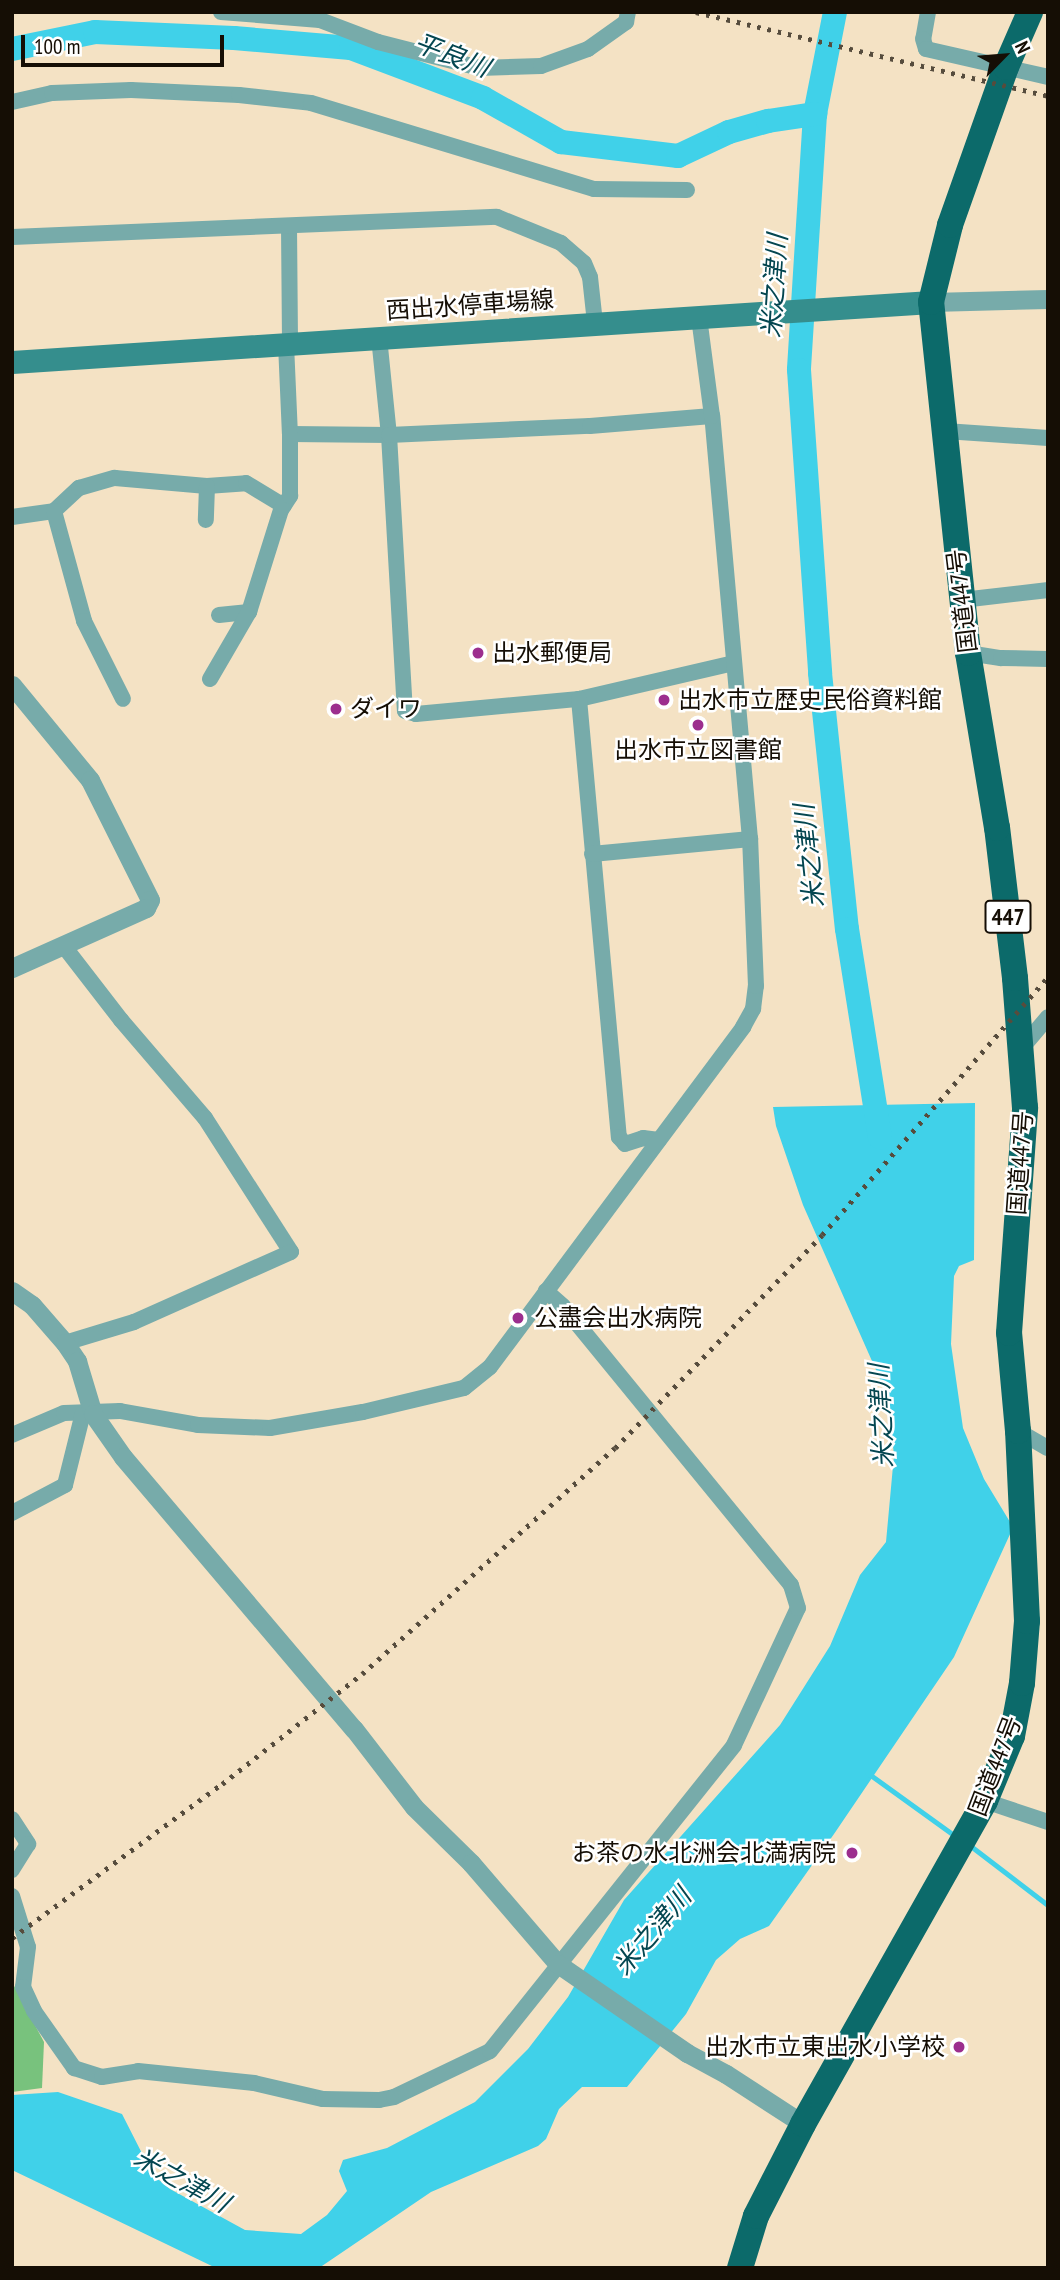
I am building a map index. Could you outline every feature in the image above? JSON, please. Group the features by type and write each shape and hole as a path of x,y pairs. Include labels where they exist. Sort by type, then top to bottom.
{"highway":[{"name":"国道447号","path":"740,2268 756,2216 803,2124 965,1842 985,1801 1012,1736 1022,1683 1027,1621 1018,1431 1009,1332 1025,1108 997,828 968,653 945,431 922,303 1006,67 1030,12"}],"main road":[{"name":"西出水停車場線","path":"12,362 922,303"}],"street":[{"path":"221,12 320,20 378,41 478,68 541,66 588,49 626,22 628,12"},
{"path":"928,12 923,38 926,49 1048,77"},
{"path":"12,102 52,93 131,90 239,95 310,103 594,189 687,190"},
{"path":"12,237 497,216 561,243 584,263 590,277 595,323"},
{"path":"209,679 249,612 284,506 290,496 289,226"},
{"path":"922,303 1048,299"},
{"path":"12,1435 64,1413 120,1411 198,1425 270,1428 464,1388 489,1367 743,1027 753,1009 755,954 750,839 705,317"},
{"path":"379,338 389,435 405,711 416,714 579,699 734,663"},
{"path":"290,434 389,435 590,426 712,416"},
{"path":"945,431 1048,438"},
{"path":"12,517 54,511 79,488 115,478 207,486 246,483 284,506"},
{"path":"206,520 207,486"},
{"path":"54,511 84,621 123,699"},
{"path":"962,600 1048,590"},
{"path":"219,615 249,612"},
{"path":"968,653 1048,660"},
{"path":"12,685 90,780 150,900 146,908 12,968"},
{"path":"579,699 619,1137 625,1144 643,1138 659,1140"},
{"path":"592,854 750,839"},
{"path":"63,945 121,1020 205,1118 291,1252 134,1322 65,1343"},
{"path":"1020,1050 1048,1017"},
{"path":"12,1896 28,1947 23,1987 34,2011 74,2068 102,2077 138,2071 254,2083 323,2099 354,2101 394,2097 490,2051 734,1745 798,1608 791,1585 562,1306 546,1291"},
{"path":"12,1292 32,1305 77,1361 88,1414 354,1729 414,1807 471,1863 558,1964 687,2053 726,2074 803,2124"},
{"path":"12,1513 65,1485 88,1414"},
{"path":"1018,1431 1048,1448"},
{"path":"985,1801 1048,1822"},
{"path":"12,1819 28,1844 12,1870"}],"green space":[{"path":"12,1982 44,2042 42,2088 12,2092"}],"water":[{"path":"975,1103 974,1260 959,1266 954,1276 951,1344 963,1428 984,1479 1010,1522 1011,1532 954,1657 834,1834 769,1926 740,1939 716,1960 686,2014 627,2087 582,2087 559,2109 546,2139 538,2146 431,2192 319,2268 216,2268 12,2170 12,2095 58,2092 122,2114 153,2175 170,2189 245,2230 301,2234 327,2215 347,2191 339,2171 343,2160 387,2148 475,2102 528,2049 568,1997 624,1900 780,1725 830,1646 860,1575 886,1542 894,1455 887,1395 803,1205 776,1126 773,1107"}],"waterway":[{"name":"米之津川","path":"835,12 815,114 799,370 820,673 847,929 880,1137"},
{"name":"平良川","path":"12,49 95,32 234,38 351,48 483,98 561,142 678,156 729,132 768,121 815,114"},
{"path":"868,1773 954,1835"},
{"path":"971,1846 1048,1905"}],"railway":[{"path":"696,12 1048,96"},
{"path":"12,1938 222,1784 362,1674 615,1448 822,1235 1048,977"}],"place":[{"name":"出水郵便局","path":"478,653"},
{"name":"出水市立歴史民俗資料館","path":"664,700"},
{"name":"ダイワ","path":"336,709"},
{"name":"出水市立図書館","path":"698,725"},
{"name":"公盡会出水病院","path":"518,1318"},
{"name":"お茶の水北洲会北満病院","path":"852,1853"},
{"name":"出水市立東出水小学校","path":"959,2047"}]}
